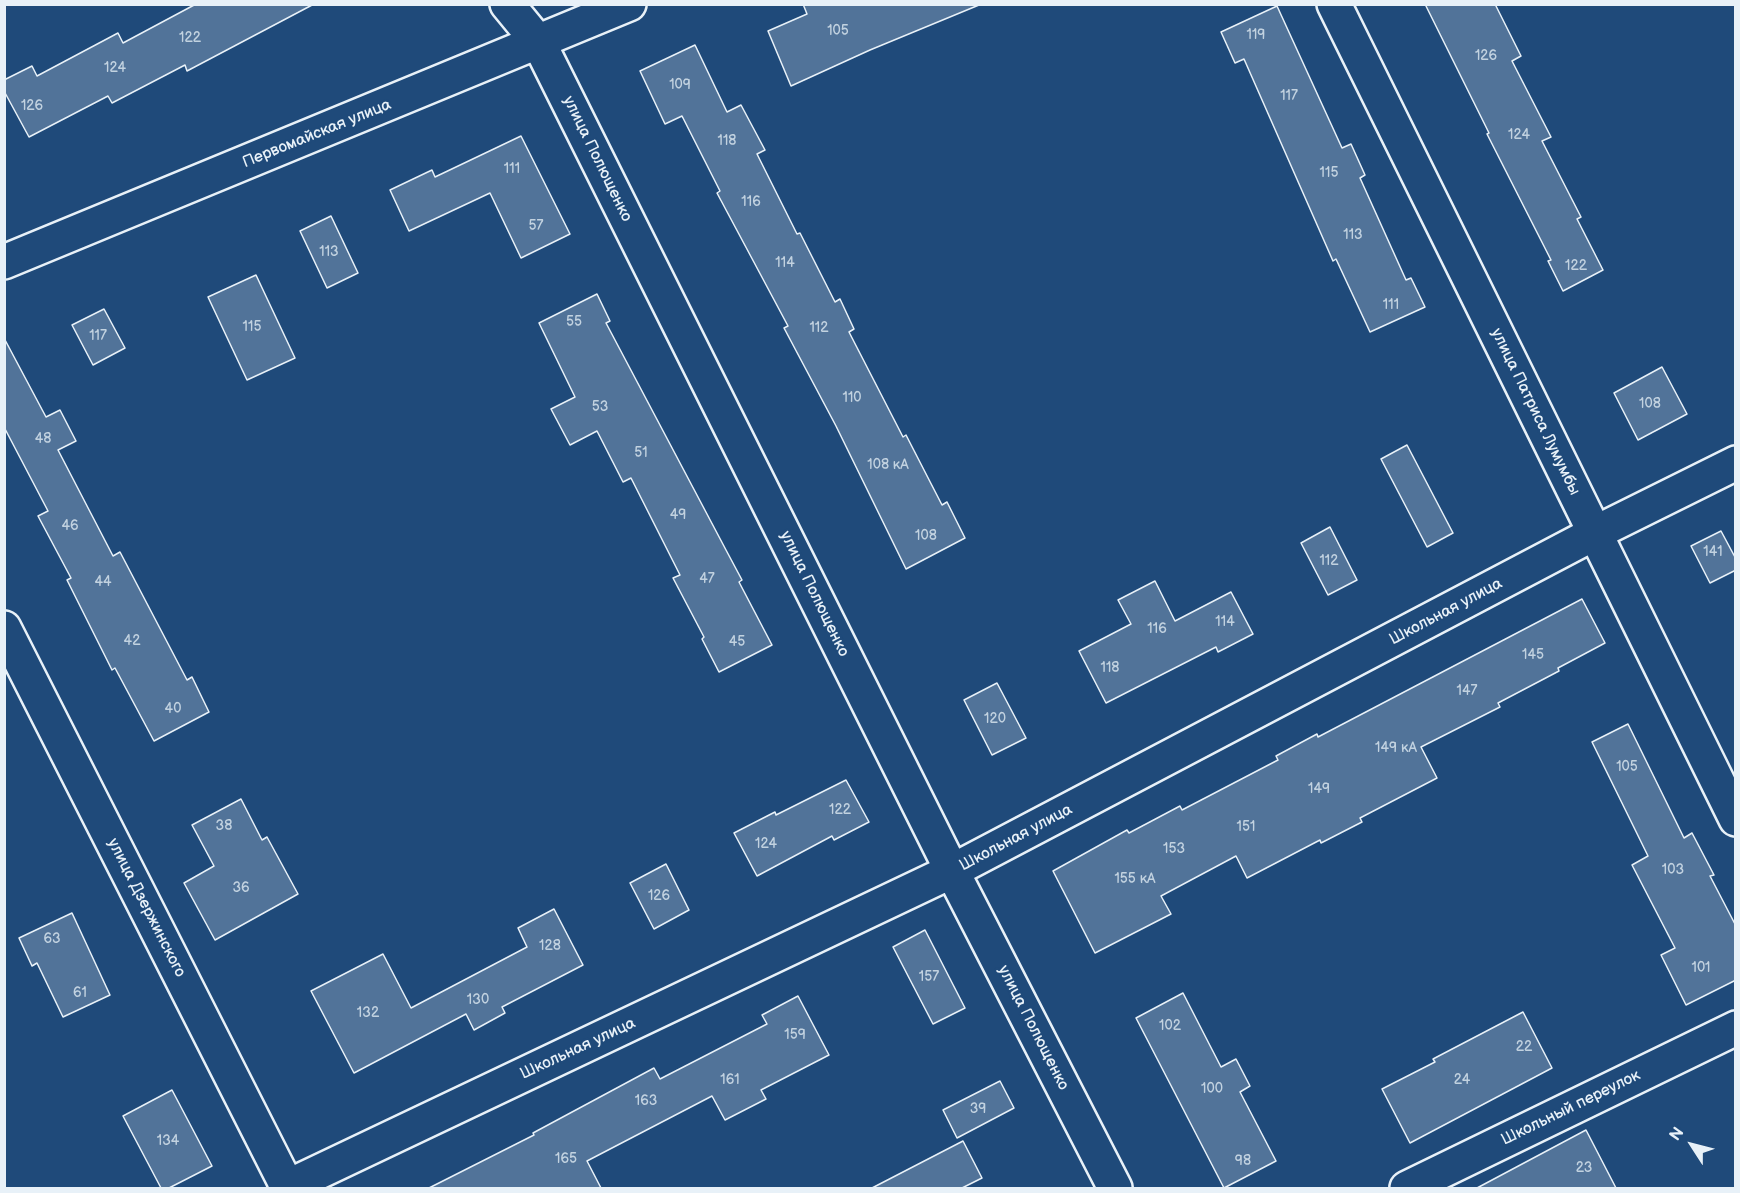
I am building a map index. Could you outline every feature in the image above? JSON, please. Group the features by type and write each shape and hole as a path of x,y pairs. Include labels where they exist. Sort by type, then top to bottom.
{"street":[{"name":"улица Полющенко","path":"507,4 539,43 952,871 1115,1188"},
{"name":"Первомайская улица","path":"4,262 629,4"},
{"name":"улица Патриса Лумумбы","path":"1334,4 1736,819"},
{"name":"Школьная улица","path":"286,1188 952,871 1595,533 1736,463"},
{"name":"улица Дзержинского","path":"4,628 286,1188"},
{"name":"Школьный переулок","path":"1407,1188 1736,1028"}],"building":[{"path":"196,4 314,4 187,71 185,65 112,103 108,96 29,137 4,91 4,80 32,66 37,76 118,33 123,43"},
{"path":"803,4 979,5 870,50 791,86 768,31 807,14"},
{"path":"1425,4 1495,4 1521,56 1512,61 1551,137 1542,141 1581,217 1577,219 1603,270 1563,291 1548,261 1551,260"},
{"path":"1277,6 1342,148 1351,144 1365,175 1360,178 1406,280 1411,278 1425,307 1370,332 1336,259 1333,261 1244,59 1235,63 1221,32"},
{"path":"695,45 727,112 741,105 765,150 757,154 797,234 800,233 835,302 840,299 854,329 849,332 903,437 906,435 942,505 947,502 965,538 906,569 836,426 784,328 788,326 717,193 720,191 682,116 665,124 640,71"},
{"path":"521,136 570,234 521,258 490,193 409,231 390,190 432,170 435,177"},
{"path":"331,216 358,273 327,288 300,231"},
{"path":"256,275 295,358 247,380 208,297"},
{"path":"597,294 610,321 606,323 742,580 739,582 772,645 719,672 702,639 704,637 673,578 680,575 631,478 623,482 597,431 570,445 551,409 575,397 539,323"},
{"path":"104,309 125,348 93,365 72,325"},
{"path":"4,338 46,417 60,410 76,441 58,450 113,556 120,552 187,680 192,677 209,712 154,741 115,668 112,670 67,580 71,578 38,516 48,511 4,427"},
{"path":"1662,367 1687,414 1638,440 1614,393"},
{"path":"1407,445 1453,533 1427,547 1381,459"},
{"path":"1330,527 1357,580 1328,595 1301,543"},
{"path":"1721,531 1736,559 1736,570 1710,583 1691,546"},
{"path":"1155,581 1175,621 1231,592 1253,634 1218,652 1216,647 1106,703 1079,651 1131,624 1118,600"},
{"path":"1582,599 1605,643 1558,668 1559,671 1498,703 1500,707 1421,747 1437,778 1360,818 1362,822 1321,843 1320,840 1247,878 1236,856 1161,896 1171,914 1095,953 1053,871 1127,830 1129,833 1180,806 1182,810 1278,760 1276,756 1317,734 1318,737"},
{"path":"997,683 1026,738 992,755 964,700"},
{"path":"1628,724 1684,838 1692,833 1714,875 1710,876 1736,926 1736,980 1686,1005 1661,955 1675,948 1632,865 1648,856 1592,742"},
{"path":"846,780 869,822 834,840 832,836 757,876 734,833"},
{"path":"241,799 262,840 267,837 298,894 215,940 184,883 214,866 192,825"},
{"path":"666,864 689,910 654,929 630,883"},
{"path":"554,909 583,965 502,1007 505,1013 474,1030 466,1014 354,1073 311,991 383,954 411,1008 527,947 518,928"},
{"path":"72,913 110,995 63,1017 37,963 32,966 19,938"},
{"path":"925,930 965,1008 933,1024 893,947"},
{"path":"1183,993 1221,1067 1236,1059 1250,1086 1240,1092 1276,1161 1224,1188 1136,1018"},
{"path":"798,996 829,1055 761,1090 766,1099 725,1120 712,1096 587,1161 601,1188 429,1188 534,1135 533,1133 654,1068 660,1079 767,1024 762,1015"},
{"path":"1523,1012 1552,1068 1410,1143 1382,1089 1435,1062 1433,1059"},
{"path":"1000,1081 1014,1108 957,1138 943,1110"},
{"path":"172,1090 212,1166 169,1188 161,1188 123,1116"},
{"path":"1586,1130 1616,1188 1477,1188"},
{"path":"963,1141 982,1178 962,1188 872,1188"}]}
